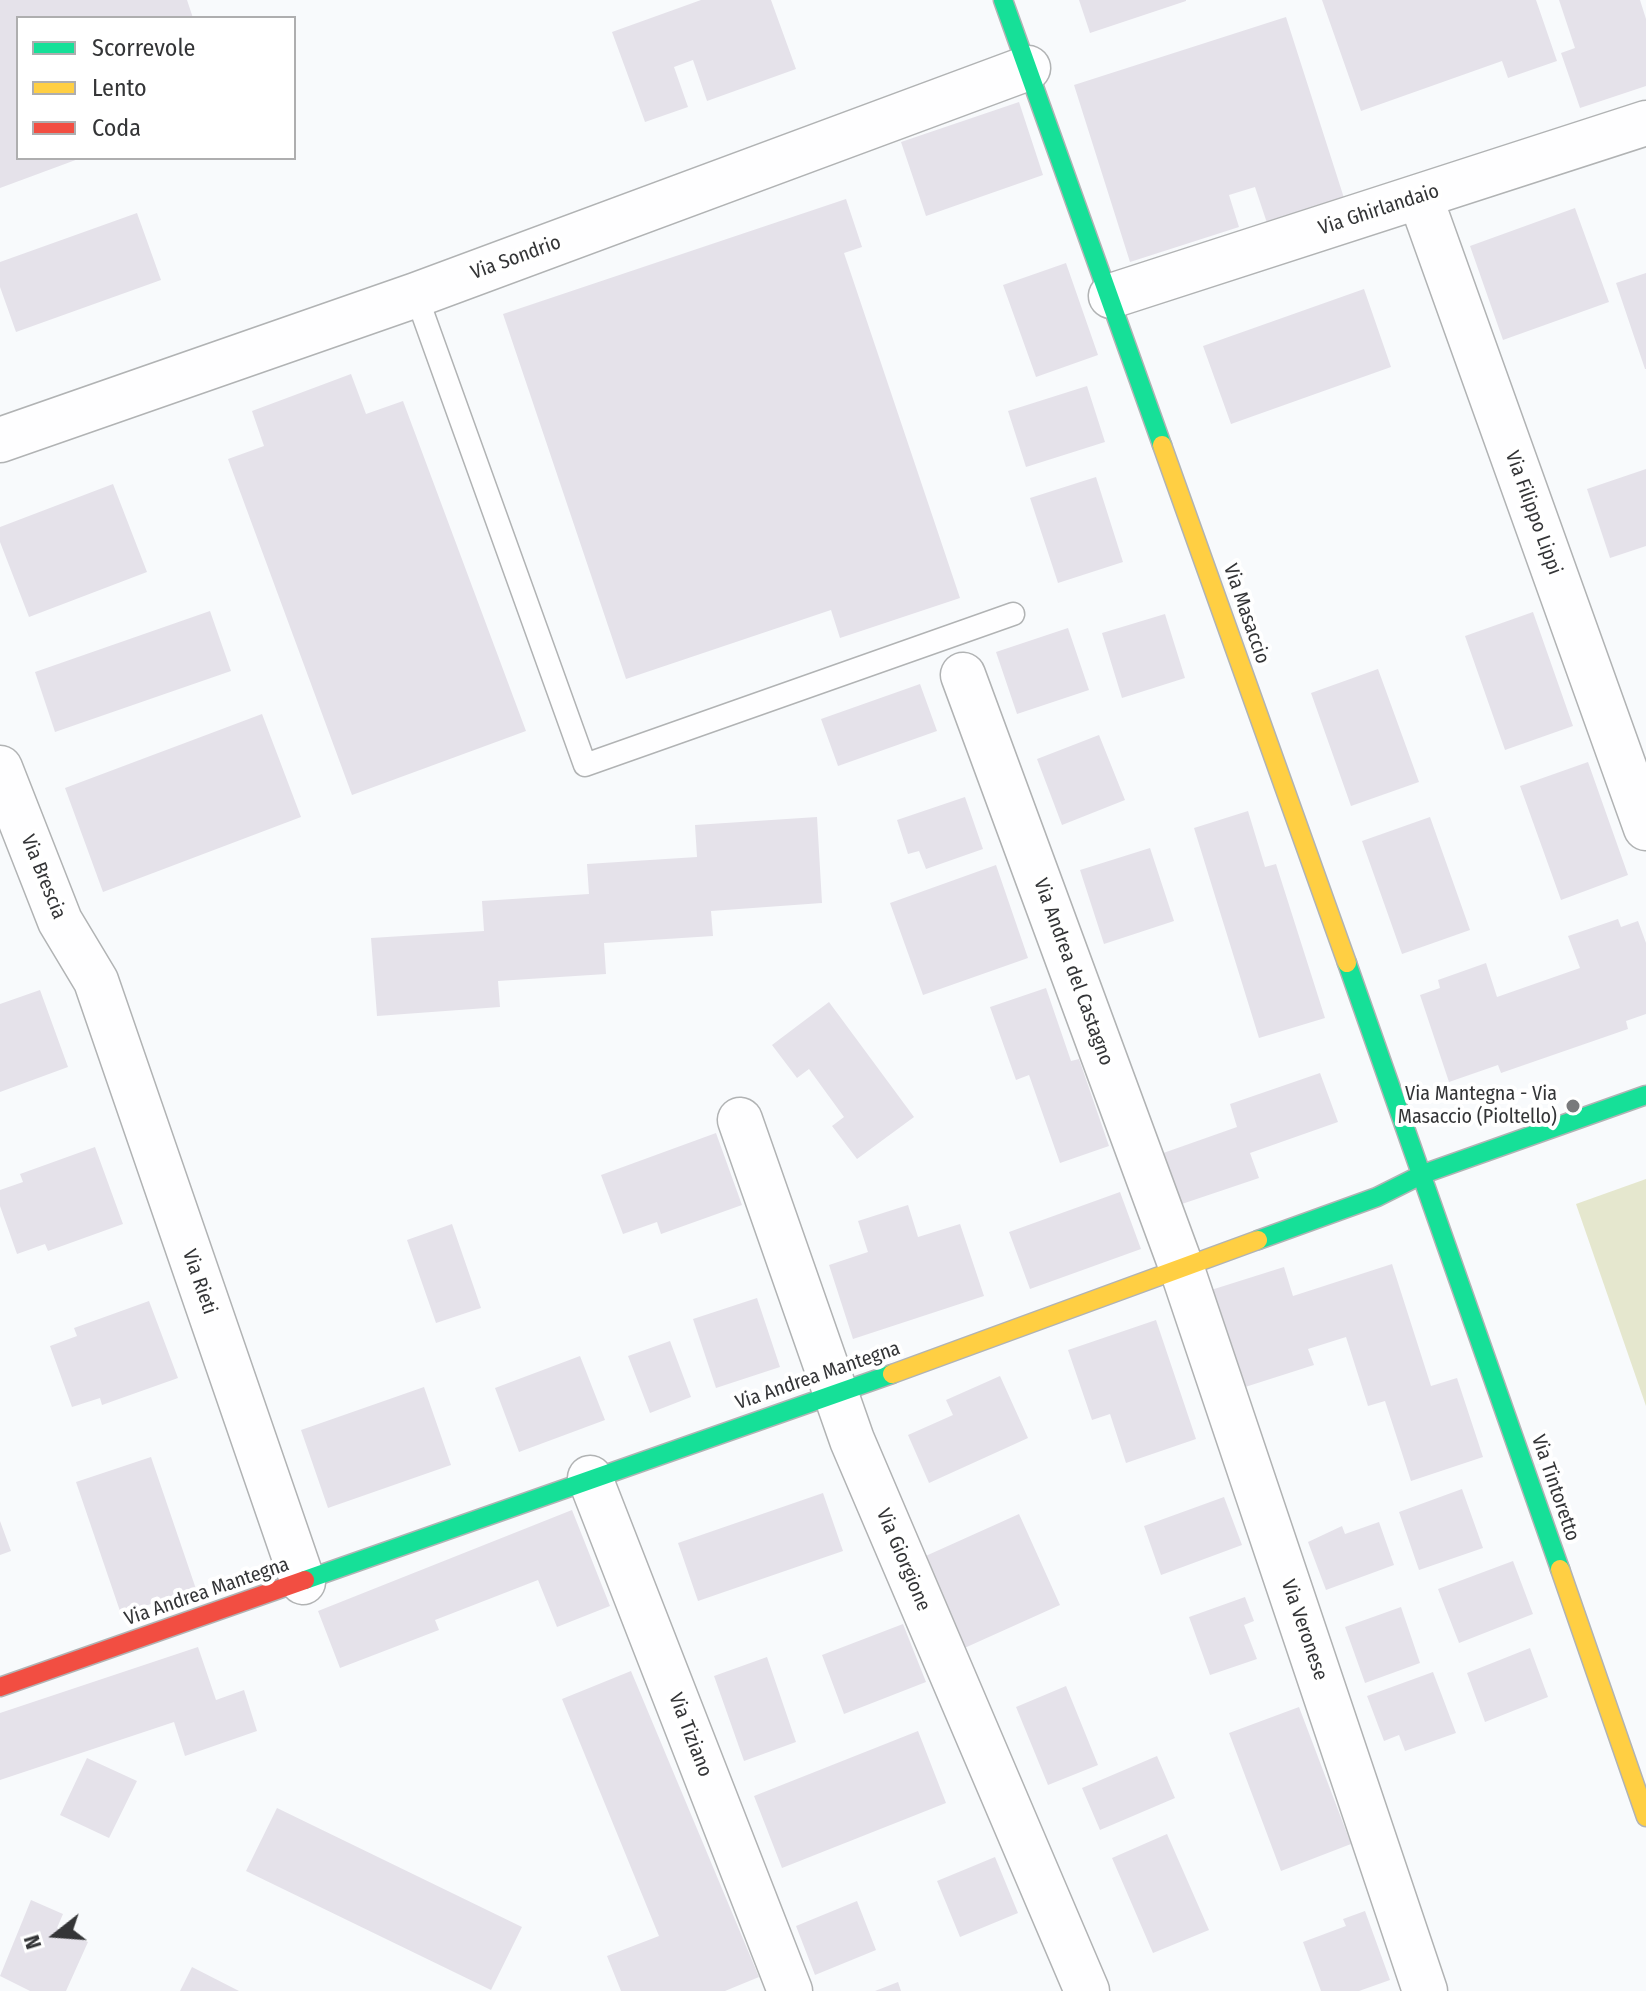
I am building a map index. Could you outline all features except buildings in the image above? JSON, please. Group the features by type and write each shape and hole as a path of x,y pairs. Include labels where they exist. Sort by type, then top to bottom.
{"street":[{"name":"Via Masaccio","path":"1003,0 1423,1174"},
{"name":"Via Sondrio","path":"0,440 416,295 1028,68"},
{"name":"Via Ghirlandaio","path":"1111,296 1646,123"},
{"name":"Via Filippo Lippi","path":"1420,197 1646,828"},
{"name":"Via Andrea del Castagno","path":"963,675 1182,1269"},
{"name":"Via Brescia","path":"0,768 60,921 96,981"},
{"name":"Via Rieti","path":"96,981 303,1582"},
{"name":"Via Andrea Mantegna","path":"0,1687 834,1395 1377,1197 1423,1174 1646,1095"},
{"name":"Via Giorgione","path":"740,1120 834,1395 1087,1991"},
{"name":"Via Tintoretto","path":"1423,1174 1646,1817"},
{"name":"Via Veronese","path":"1182,1269 1425,1991"},
{"name":"Via Tiziano","path":"590,1478 790,1991"}],"lane":[{"path":"416,295 585,765 1013,614"}],"green space":[{"path":"1646,1179 1646,1406 1576,1204"}],"traffic: fast":[{"path":"1003,0 1162,445"},
{"path":"1347,963 1560,1569"},
{"path":"1258,1240 1377,1197 1423,1174 1646,1095"},
{"path":"305,1580 892,1374"}],"traffic: slow":[{"path":"1162,445 1347,963"},
{"path":"892,1374 1258,1240"},
{"path":"1560,1569 1646,1817"}],"traffic: jam":[{"path":"0,1687 305,1580"}],"place":[{"name":"Via Mantegna - Via Masaccio (Pioltello)","path":"1573,1106"}]}
